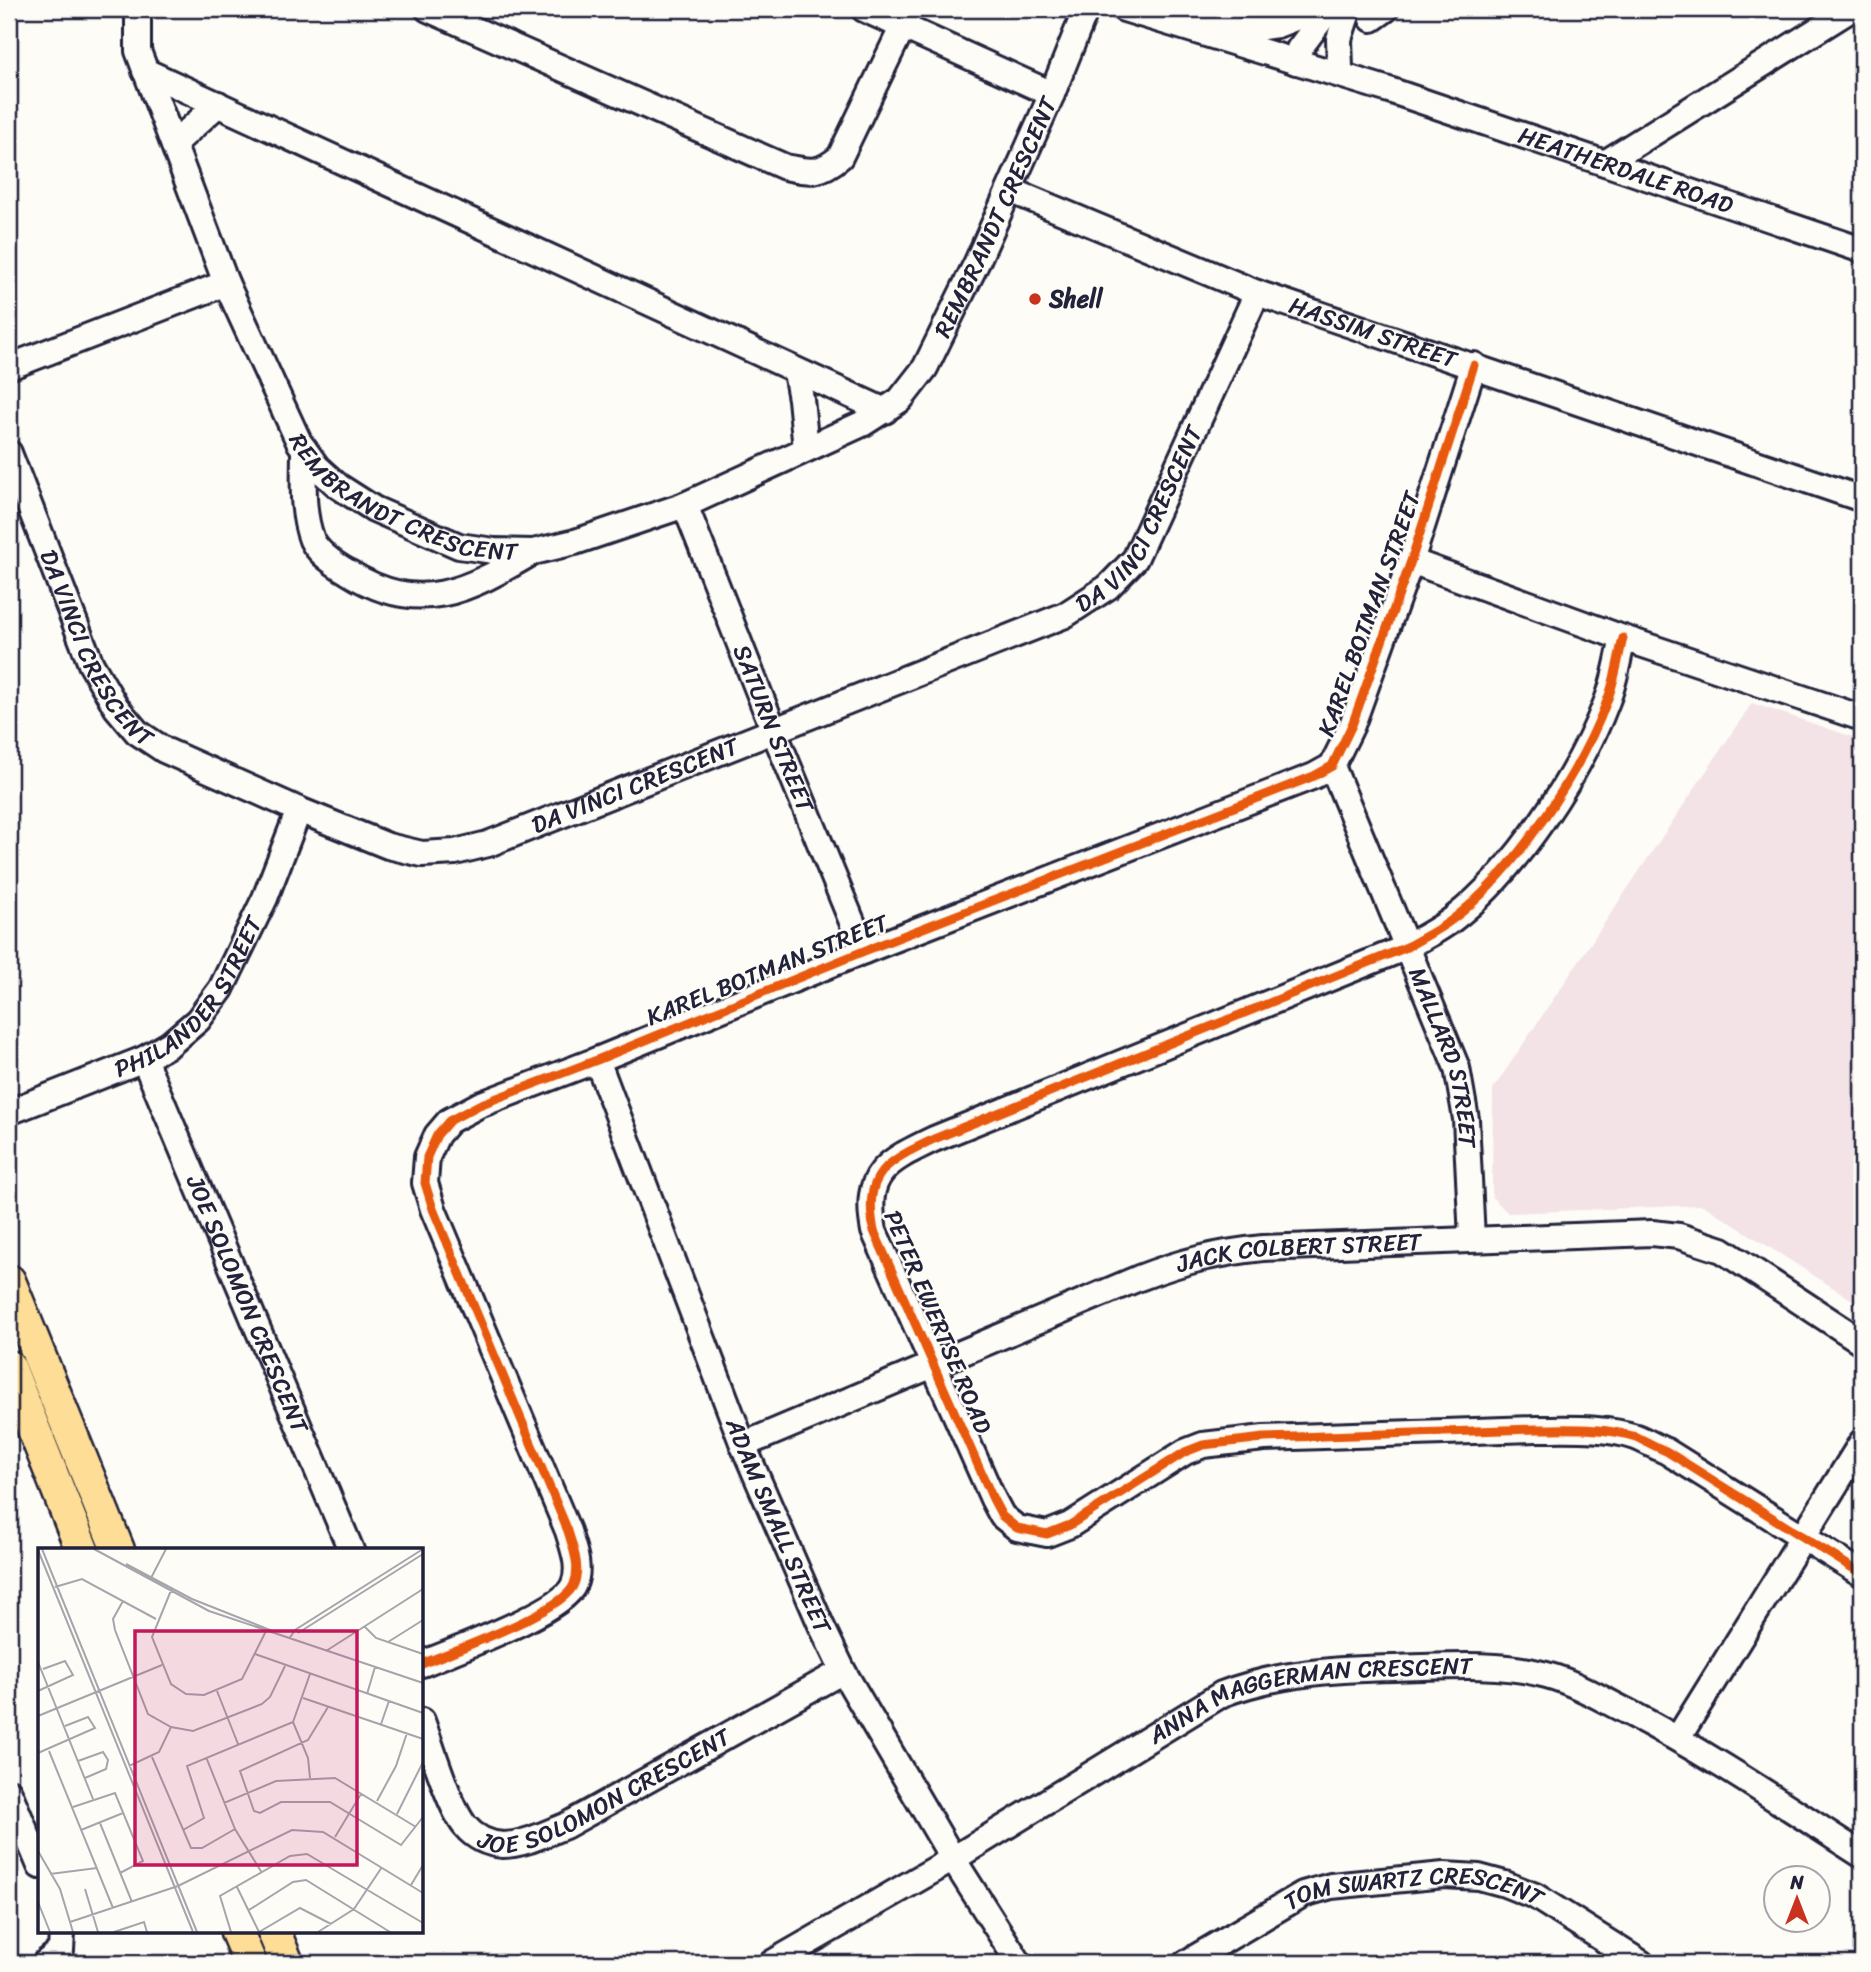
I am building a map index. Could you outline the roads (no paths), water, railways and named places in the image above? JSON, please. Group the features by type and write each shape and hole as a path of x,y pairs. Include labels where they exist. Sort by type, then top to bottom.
{"main road":[{"path":"9,1281 117,1548"},
{"path":"9,1367 81,1548"},
{"path":"238,1934 250,1963"},
{"path":"275,1934 287,1963"}],"street":[{"name":"REMBRANDT CRESCENT","path":"138,9 138,51 226,283 304,449 317,467 338,486 374,509 459,546 494,551 533,552 575,542 685,505 885,411 900,400 925,368 1010,190 1086,9"},
{"path":"428,9 785,167 809,172 826,168 840,156 906,17"},
{"path":"864,9 906,17 1052,94"},
{"name":"HEATHERDALE ROAD","path":"1124,9 1340,68 1389,90"},
{"name":"HEATHERDALE ROAD","path":"1186,9 1242,30 1297,56 1389,90 1862,250"},
{"path":"1242,30 1277,25 1318,9"},
{"path":"1297,56 1329,9"},
{"path":"1340,68 1339,39 1349,9"},
{"path":"1605,163 1851,9"},
{"path":"145,71 885,411"},
{"path":"174,144 218,104"},
{"name":"HASSIM STREET","path":"1010,190 1257,293 1862,499"},
{"path":"9,368 226,283"},
{"name":"DA VINCI CRESCENT","path":"9,453 91,664 124,719 137,732 164,750 388,846 422,854 454,852 488,844 1065,615 1108,587 1135,559 1257,293"},
{"name":"KAREL BOTMAN STREET","path":"424,1663 552,1607 574,1587 577,1575 568,1531 433,1209 425,1183 427,1157 437,1135 449,1121 478,1105 1314,776 1332,766 1352,726 1410,561 1474,365"},
{"path":"796,372 802,399 806,449"},
{"path":"304,449 307,523 313,544 335,564 367,584 397,594 430,597 445,594 498,573 533,552"},
{"name":"SATURN STREET","path":"685,505 864,951"},
{"path":"1410,561 1623,638 1862,718"},
{"name":"PETER EWERTSE ROAD","path":"1623,638 1608,700 1560,793 1516,855 1480,896 1452,920 1407,947 902,1154 886,1166 872,1190 870,1208 874,1231 992,1499 1002,1516 1017,1528 1047,1534 1070,1525 1185,1452 1203,1446 1264,1438 1537,1429 1613,1432 1636,1438 1666,1451 1862,1574"},
{"name":"MALLARD STREET","path":"1332,766 1457,1068 1466,1119 1472,1239"},
{"name":"PHILANDER STREET","path":"9,1112 144,1059 170,1044 198,1020 212,1004 265,898 299,810"},
{"name":"JOE SOLOMON CRESCENT","path":"144,1059 350,1548"},
{"name":"ADAM SMALL STREET","path":"597,1060 743,1445 843,1671 953,1859 1019,1963"},
{"name":"JACK COLBERT STREET","path":"743,1445 933,1363 1182,1261 1263,1248 1652,1233 1690,1239 1723,1250 1862,1342"},
{"path":"1678,1738 1862,1442"},
{"name":"ANNA MAGGERMAN CRESCENT","path":"772,1963 953,1859 1222,1694 1286,1676 1376,1668 1508,1667 1541,1673 1584,1689 1678,1738 1862,1855"},
{"name":"JOE SOLOMON CRESCENT","path":"424,1726 454,1804 466,1826 483,1841 504,1845 526,1842 565,1826 843,1671"},
{"path":"9,1792 38,1861"},
{"name":"TOM SWARTZ CRESCENT","path":"1186,1963 1303,1894 1331,1886 1444,1875 1479,1877 1535,1896 1641,1963"},
{"path":"45,1963 61,1950 62,1934"}],"place":[{"name":"Shell","path":"1035,299"}]}
